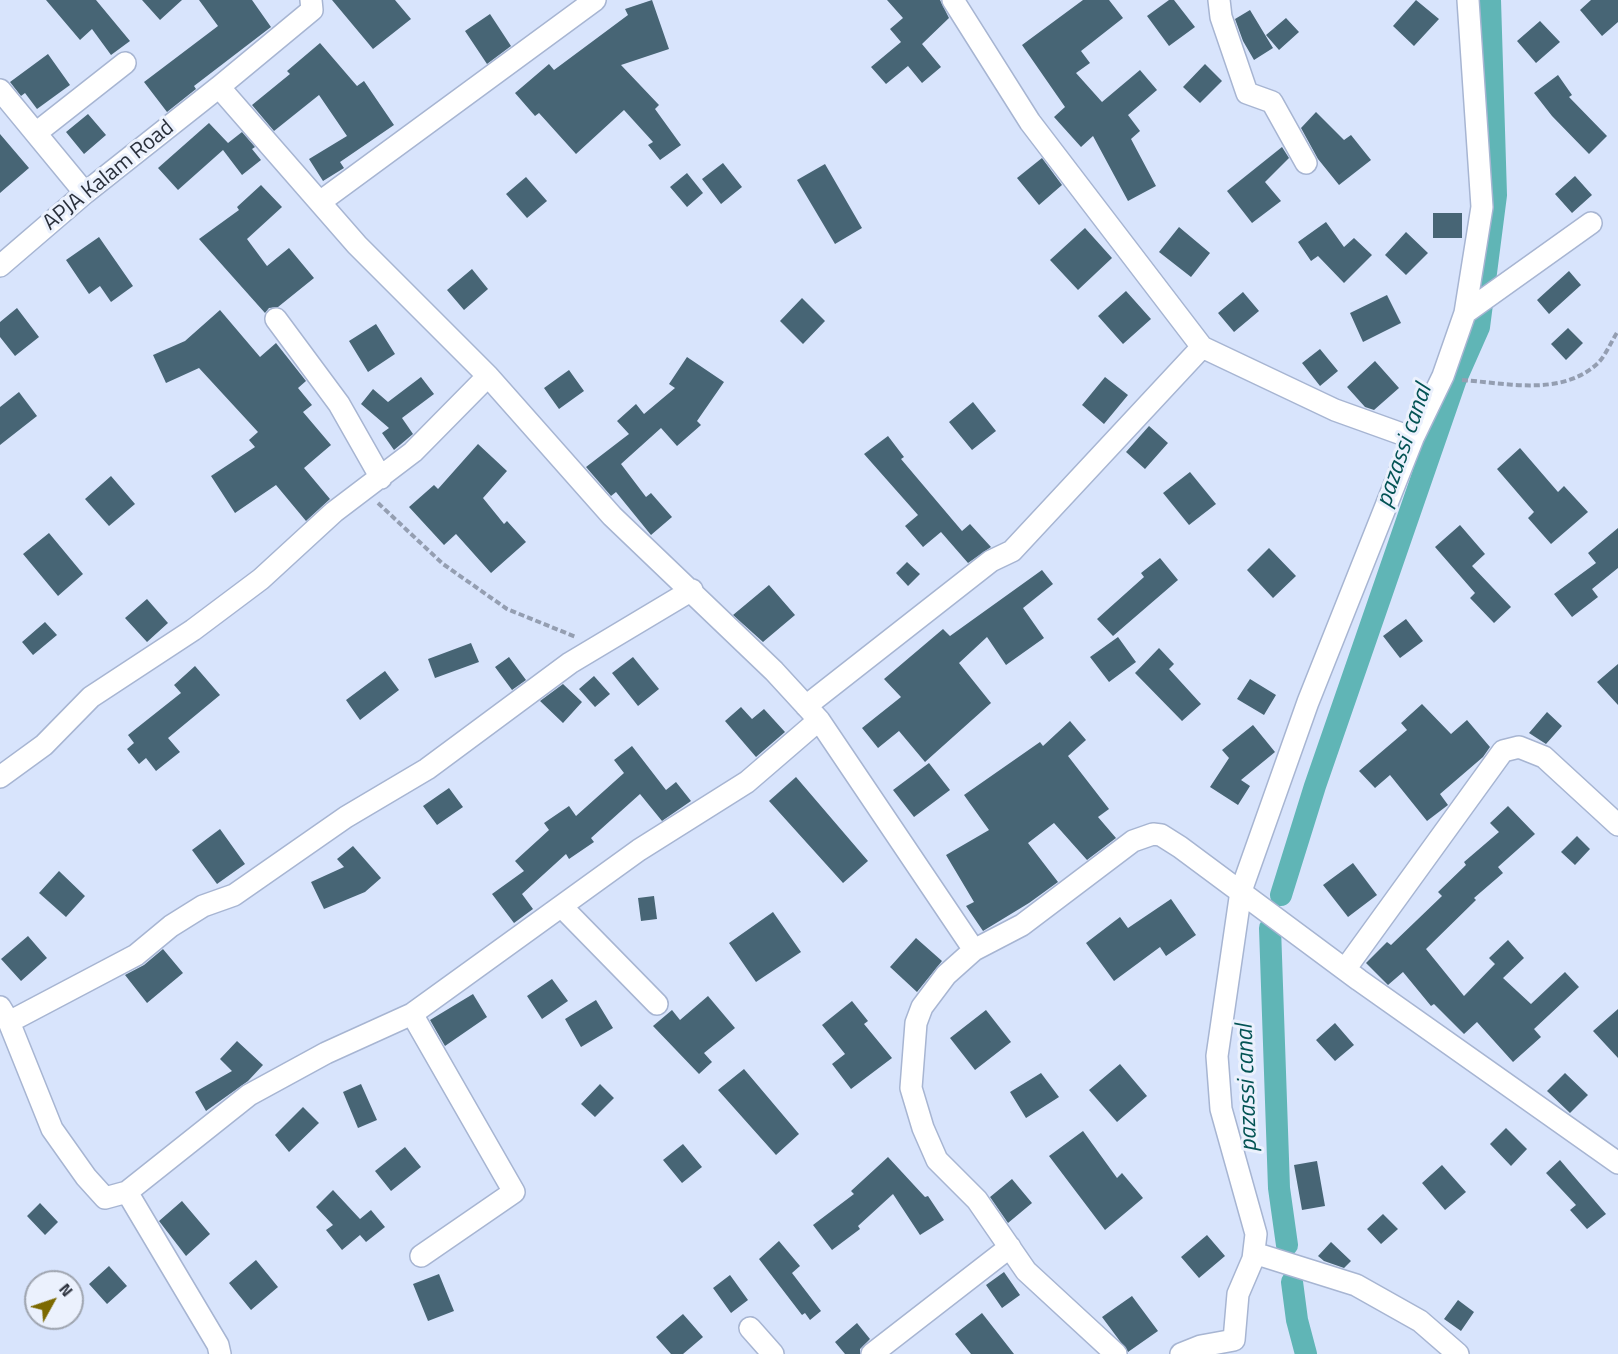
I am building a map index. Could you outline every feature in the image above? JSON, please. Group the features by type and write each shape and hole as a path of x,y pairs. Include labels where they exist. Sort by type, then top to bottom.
{"street":[{"name":"APJA Kalam Road","path":"0,266 85,193 295,27 312,10 310,0"},
{"path":"320,202 595,0"},
{"path":"953,0 1030,122 1202,347 1335,410 1413,438"},
{"path":"1219,0 1221,16 1247,93 1272,102 1306,163"},
{"path":"1181,1354 1201,1346 1236,1347 1238,1294 1246,1279 1254,1253 1256,1234 1221,1110 1218,1056 1226,979 1241,891 1308,702 1413,438 1443,376 1465,313 1482,207 1468,0"},
{"path":"36,134 125,63"},
{"path":"219,87 357,245 488,376 612,516 692,590 813,713 974,950"},
{"path":"0,90 85,193"},
{"path":"1465,313 1591,223"},
{"path":"276,319 339,404 373,484"},
{"path":"692,590 570,663 427,769 346,817 234,895 203,906 171,927 136,955 4,1014 52,1129 79,1168 105,1198 127,1192 249,1095 326,1053 412,1014 639,850 747,782 813,713 992,561 1012,551 1202,347"},
{"path":"0,777 44,745 91,697 235,599 274,567 326,519 421,445 488,376"},
{"path":"1346,968 1503,751 1519,747 1544,757 1618,825"},
{"path":"1116,1354 1026,1271 977,1200 938,1160 923,1128 911,1088 916,1023 922,1007 946,975 974,950 1022,925 1083,877 1143,836 1153,834 1168,839 1369,987 1618,1163"},
{"path":"562,907 657,1004"},
{"path":"412,1014 514,1192 421,1256"},
{"path":"127,1192 218,1345 220,1354"},
{"path":"872,1354 1010,1247"},
{"path":"1254,1253 1356,1285 1420,1321 1458,1354"},
{"path":"750,1328 772,1354"}],"path":[{"path":"1443,376 1533,386 1555,384 1570,380 1598,362 1618,330"},
{"path":"373,484 443,564 507,609 579,638"}],"building":[{"path":"46,0 96,0 130,41 111,55 92,29 80,40"},
{"path":"142,0 182,0 160,20"},
{"path":"199,0 252,0 271,27 194,86 196,89 167,112 144,82 218,26"},
{"path":"332,0 395,0 411,19 373,49"},
{"path":"652,0 669,49 621,65 659,105 655,109 681,145 660,160 648,145 653,142 624,110 576,154 539,113 535,116 515,93 549,64 554,70 628,15 625,9"},
{"path":"887,0 940,0 949,18 922,44 941,67 922,83 908,66 886,84 871,67 901,42 890,29 903,18"},
{"path":"1083,0 1109,0 1123,18 1081,51 1090,63 1076,73 1102,102 1140,70 1157,90 1128,115 1140,131 1131,139 1156,186 1128,201 1093,136 1081,147 1054,117 1065,107 1022,45"},
{"path":"1169,0 1174,0 1195,27 1169,46 1147,16"},
{"path":"1416,0 1439,19 1414,46 1393,26"},
{"path":"1591,0 1618,0 1618,22 1602,36 1580,10"},
{"path":"1250,10 1273,48 1254,60 1243,41 1235,19"},
{"path":"490,14 511,46 487,64 465,31"},
{"path":"1286,18 1299,32 1279,50 1266,35"},
{"path":"1540,21 1560,42 1536,63 1517,41"},
{"path":"320,43 357,86 364,81 394,125 340,162 344,168 323,181 309,159 347,136 319,95 274,131 252,105 290,74 287,71"},
{"path":"48,54 70,85 37,109 25,93 21,96 10,82"},
{"path":"1205,64 1222,81 1200,103 1183,87"},
{"path":"1558,75 1572,95 1569,97 1607,136 1589,154 1552,116 1534,93"},
{"path":"1316,112 1344,140 1351,135 1371,160 1339,185 1318,159 1301,128"},
{"path":"88,114 106,135 84,154 66,132"},
{"path":"209,123 228,143 242,132 255,147 252,149 261,160 242,175 223,150 178,190 158,168"},
{"path":"0,134 29,168 0,193"},
{"path":"1282,147 1289,158 1265,182 1281,201 1252,223 1227,191"},
{"path":"1042,158 1062,185 1039,205 1017,178"},
{"path":"723,163 742,187 721,204 702,179"},
{"path":"825,164 862,228 835,244 797,180"},
{"path":"687,173 703,193 687,207 670,187"},
{"path":"1575,176 1592,195 1572,213 1555,194"},
{"path":"526,177 547,201 527,218 506,194"},
{"path":"261,185 282,207 247,239 267,266 289,248 314,278 278,307 269,308 265,313 199,239 239,210 237,207"},
{"path":"1433,213 1462,213 1462,238 1433,238"},
{"path":"1326,222 1344,247 1354,238 1372,255 1344,283 1318,256 1311,261 1298,242"},
{"path":"1179,227 1210,253 1191,277 1159,252"},
{"path":"1085,228 1112,258 1078,290 1050,260"},
{"path":"1406,232 1428,253 1406,275 1385,255"},
{"path":"99,237 133,286 111,302 100,286 89,294 66,260"},
{"path":"472,269 488,289 464,310 447,290"},
{"path":"1569,271 1581,285 1549,314 1537,300"},
{"path":"1126,291 1151,319 1123,344 1098,316"},
{"path":"1243,292 1259,311 1234,332 1218,313"},
{"path":"1387,295 1401,323 1363,342 1350,313"},
{"path":"802,298 825,321 803,344 780,321"},
{"path":"17,308 39,337 15,356 0,337 0,322"},
{"path":"220,310 260,357 276,343 306,381 298,388 312,405 303,412 331,445 304,468 330,499 306,521 276,485 235,513 211,476 255,447 249,440 258,432 199,368 166,383 153,355 185,341"},
{"path":"376,324 395,354 368,372 349,341"},
{"path":"1568,328 1583,343 1566,360 1551,344"},
{"path":"1320,349 1338,371 1320,386 1302,363"},
{"path":"687,357 724,382 697,421 701,425 677,446 661,428 621,464 646,497 651,493 672,517 651,535 616,492 611,496 586,467 629,434 617,421 636,404 644,414 675,388 669,384"},
{"path":"1375,361 1399,388 1374,410 1365,407 1347,387"},
{"path":"569,370 584,391 559,409 544,388"},
{"path":"421,377 434,394 402,418 413,434 394,450 382,433 389,428 361,404 373,389 388,402"},
{"path":"1105,377 1128,395 1104,424 1082,405"},
{"path":"19,392 37,416 0,445 0,407"},
{"path":"973,402 996,431 972,450 949,422"},
{"path":"1149,426 1168,443 1145,469 1126,452"},
{"path":"888,436 904,457 901,459 962,531 970,524 991,547 968,563 941,532 923,547 905,526 918,515 864,454"},
{"path":"478,444 507,471 483,498 504,524 507,521 526,542 491,573 456,534 444,545 409,507 434,485 438,489"},
{"path":"1520,448 1558,492 1564,486 1588,512 1551,544 1528,518 1534,512 1497,469"},
{"path":"1190,472 1216,504 1189,525 1163,493"},
{"path":"111,476 135,504 109,526 85,499"},
{"path":"1460,525 1485,554 1472,566 1511,607 1494,623 1470,598 1475,593 1435,547"},
{"path":"1618,528 1618,568 1592,589 1598,597 1572,617 1554,594 1596,563 1588,553"},
{"path":"49,533 83,574 58,596 23,554"},
{"path":"1269,548 1296,576 1273,598 1247,570"},
{"path":"1160,558 1178,580 1113,636 1097,619 1144,577 1141,573"},
{"path":"907,562 920,574 908,586 896,573"},
{"path":"1042,570 1053,584 1023,608 1044,638 1006,665 987,637 959,663 991,703 925,762 899,731 878,748 862,728 901,697 884,679 943,629 950,636"},
{"path":"769,585 795,615 763,642 733,615"},
{"path":"147,599 168,623 147,642 125,618"},
{"path":"1406,619 1423,641 1400,658 1383,636"},
{"path":"45,622 57,635 33,655 22,642"},
{"path":"1118,637 1136,662 1109,682 1090,657"},
{"path":"471,643 479,662 435,678 428,659"},
{"path":"1159,648 1174,664 1169,669 1201,704 1182,721 1135,673"},
{"path":"509,657 526,680 512,690 495,667"},
{"path":"633,657 659,689 638,706 612,673"},
{"path":"1618,664 1618,705 1597,682"},
{"path":"195,666 220,695 168,738 180,752 156,771 146,758 139,764 127,749 134,743 128,735 181,693 174,685"},
{"path":"385,671 399,690 360,720 346,700"},
{"path":"594,676 610,694 595,707 579,689"},
{"path":"1250,679 1276,695 1264,715 1237,699"},
{"path":"563,684 582,702 563,723 540,701"},
{"path":"1422,704 1451,734 1467,720 1490,747 1483,757 1440,794 1448,805 1427,821 1390,775 1375,788 1359,771 1407,730 1401,723"},
{"path":"741,707 752,719 764,709 785,732 756,757 725,721"},
{"path":"1547,712 1562,726 1546,744 1529,733"},
{"path":"1070,721 1086,740 1068,756 1109,809 1098,817 1116,838 1087,860 1054,823 1028,843 1058,882 983,931 966,906 974,902 946,855 989,830 964,795 1040,742 1043,746"},
{"path":"1253,725 1275,752 1241,780 1250,786 1238,805 1210,787 1229,758 1222,750"},
{"path":"632,746 666,790 676,782 691,801 662,821 640,794 591,838 594,842 569,859 566,854 522,894 533,909 514,923 492,894 524,871 515,861 549,830 544,823 569,806 576,816 624,773 614,760"},
{"path":"929,763 950,790 914,817 893,790"},
{"path":"796,777 868,861 843,883 769,801"},
{"path":"449,788 463,807 437,825 423,806"},
{"path":"1508,806 1535,834 1498,867 1503,873 1474,898 1476,900 1426,949 1464,996 1495,964 1489,958 1508,940 1524,958 1503,978 1531,1004 1565,972 1579,987 1534,1029 1541,1037 1513,1062 1477,1022 1464,1034 1434,1004 1431,1006 1403,972 1388,985 1366,963 1387,942 1391,945 1442,896 1438,892 1466,865 1464,862 1499,832 1490,823"},
{"path":"220,829 245,864 217,884 192,850"},
{"path":"1577,836 1590,849 1575,865 1561,852"},
{"path":"353,846 381,878 365,892 324,909 311,882 344,867 337,859"},
{"path":"1353,863 1377,895 1348,917 1323,885"},
{"path":"59,871 85,896 66,917 39,893"},
{"path":"654,896 657,919 641,921 638,898"},
{"path":"1171,899 1196,935 1166,956 1160,947 1114,981 1086,943 1120,917 1128,928"},
{"path":"773,912 801,952 756,982 729,943"},
{"path":"28,936 47,958 21,981 1,959"},
{"path":"916,938 942,961 917,992 890,967"},
{"path":"163,949 183,973 147,1003 125,975 144,965"},
{"path":"552,979 568,1001 542,1019 527,996"},
{"path":"473,994 487,1017 445,1046 430,1020"},
{"path":"708,996 735,1028 704,1053 712,1062 699,1074 653,1026 672,1010 680,1020"},
{"path":"596,1000 613,1028 581,1047 565,1019"},
{"path":"852,1001 868,1021 864,1024 892,1058 851,1089 832,1064 845,1054 822,1025"},
{"path":"1618,1009 1618,1058 1593,1031"},
{"path":"986,1010 1011,1042 975,1070 950,1038"},
{"path":"1335,1023 1354,1045 1335,1061 1316,1040"},
{"path":"237,1041 263,1065 248,1081 206,1111 195,1092 232,1071 220,1059"},
{"path":"1120,1064 1147,1096 1117,1122 1089,1090"},
{"path":"744,1069 799,1134 776,1155 718,1090"},
{"path":"1041,1073 1059,1097 1026,1118 1010,1092"},
{"path":"1565,1073 1588,1095 1570,1113 1547,1091"},
{"path":"361,1084 377,1120 358,1128 343,1092"},
{"path":"600,1084 614,1098 595,1117 581,1104"},
{"path":"303,1107 319,1123 289,1152 275,1135"},
{"path":"1506,1128 1527,1149 1511,1166 1490,1144"},
{"path":"1083,1131 1117,1178 1122,1173 1143,1198 1105,1230 1049,1156"},
{"path":"683,1144 702,1167 682,1183 663,1160"},
{"path":"405,1147 421,1167 391,1191 375,1171"},
{"path":"888,1157 925,1197 928,1196 944,1220 920,1235 893,1194 858,1226 860,1229 832,1250 813,1225 854,1194 851,1191"},
{"path":"1560,1160 1606,1214 1587,1229 1570,1210 1576,1205 1546,1173"},
{"path":"1317,1161 1325,1206 1302,1210 1294,1165"},
{"path":"1442,1165 1466,1192 1445,1210 1422,1183"},
{"path":"1012,1179 1032,1203 1008,1223 990,1197"},
{"path":"333,1190 360,1219 371,1210 385,1227 366,1242 360,1235 342,1250 326,1230 333,1225 316,1207"},
{"path":"182,1201 210,1234 186,1256 159,1221"},
{"path":"40,1203 58,1222 45,1235 27,1216"},
{"path":"1383,1214 1398,1229 1381,1244 1367,1229"},
{"path":"1207,1235 1225,1256 1199,1278 1181,1257"},
{"path":"779,1241 800,1266 792,1273 821,1311 810,1320 805,1313 802,1315 759,1259"},
{"path":"1331,1242 1351,1261 1344,1268 1324,1261 1318,1256"},
{"path":"256,1260 278,1287 251,1310 229,1283"},
{"path":"109,1266 127,1286 107,1304 89,1284"},
{"path":"1004,1272 1020,1295 1002,1308 986,1285"},
{"path":"439,1274 454,1311 428,1321 413,1284"},
{"path":"730,1275 748,1300 731,1313 713,1288"},
{"path":"1132,1296 1158,1331 1128,1352 1102,1317"},
{"path":"1458,1300 1474,1312 1461,1331 1444,1319"},
{"path":"982,1313 1014,1354 971,1354 955,1334"},
{"path":"683,1314 703,1337 683,1354 671,1354 656,1337"},
{"path":"857,1323 870,1339 860,1349 860,1354 845,1354 835,1342"}],"waterway":[{"name":"pazassi canal","path":"1281,895 1315,786 1456,379 1479,327 1496,195 1490,0"},
{"name":"pazassi canal","path":"1270,928 1279,1188 1287,1245"},
{"name":"pazassi canal","path":"1292,1282 1297,1320 1306,1354"}]}
